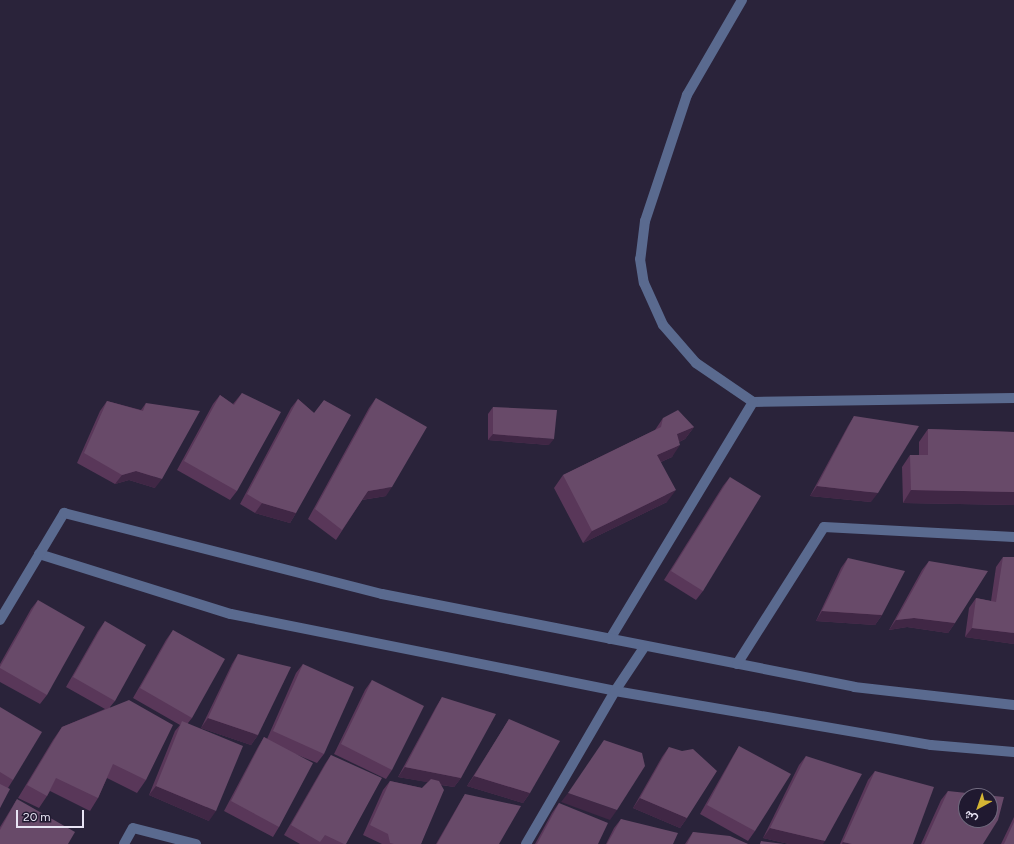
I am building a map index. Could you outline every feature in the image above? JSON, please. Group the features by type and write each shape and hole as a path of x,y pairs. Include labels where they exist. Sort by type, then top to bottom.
{"street":[{"path":"742,0 687,95 645,220 640,260 644,283 663,325 696,363 753,402 1014,398"},
{"path":"610,639 753,402"},
{"path":"0,620 64,512 382,594 854,687 1014,705"},
{"path":"737,664 824,527 1014,537"},
{"path":"39,554 231,614 615,691 931,745 1014,752"},
{"path":"526,844 615,691 645,646"},
{"path":"124,844 133,828 196,844"}],"building":[{"path":"242,393 281,412 237,491 184,461 220,395 234,405"},
{"path":"376,398 427,427 392,487 368,491 342,530 315,509"},
{"path":"298,399 314,413 324,400 351,415 296,513 262,503 247,494"},
{"path":"107,401 143,411 146,403 200,411 162,479 136,471 122,475 84,453"},
{"path":"493,407 557,410 554,439 493,434"},
{"path":"678,410 694,427 677,434 680,445 657,455 676,490 592,531 563,475 661,427 663,418"},
{"path":"854,416 919,426 878,493 817,486"},
{"path":"928,429 1014,432 1014,492 911,490 910,455 928,455"},
{"path":"730,477 761,496 703,591 671,571"},
{"path":"1003,557 1014,557 1014,633 972,628 976,598 996,602"},
{"path":"848,558 905,571 882,615 822,611"},
{"path":"929,561 988,571 955,623 914,618 896,620"},
{"path":"38,600 85,627 47,695 0,668"},
{"path":"105,621 146,645 115,701 73,677"},
{"path":"173,630 225,659 192,718 140,688"},
{"path":"238,654 291,667 258,735 208,718"},
{"path":"303,664 354,687 324,754 273,731"},
{"path":"372,680 424,706 392,770 341,744"},
{"path":"442,697 496,714 461,778 405,767"},
{"path":"129,700 173,725 146,780 113,764 98,798 56,778 47,796 27,785 62,727"},
{"path":"0,707 42,732 13,780 0,772"},
{"path":"509,719 560,741 530,793 474,776"},
{"path":"182,721 243,746 216,811 156,786"},
{"path":"264,737 313,763 279,827 231,801"},
{"path":"604,740 642,753 645,766 617,810 568,793"},
{"path":"739,746 791,774 755,831 707,805"},
{"path":"669,747 682,751 693,749 717,771 687,818 640,798"},
{"path":"331,755 382,778 346,844 325,835 320,842 291,825"},
{"path":"806,756 862,774 825,841 770,828"},
{"path":"875,771 934,787 913,844 852,844 843,842"},
{"path":"431,779 439,781 444,790 421,844 390,843 388,834 370,825 390,781 422,788"},
{"path":"0,784 10,789 0,808"},
{"path":"948,791 958,792 958,828 993,828 983,844 924,844"},
{"path":"465,794 521,806 499,844 437,844"},
{"path":"998,796 1004,797 998,820"},
{"path":"17,799 75,832 68,844 0,844 0,830"},
{"path":"559,803 608,823 598,844 537,844"},
{"path":"621,819 678,833 673,844 607,844"},
{"path":"1014,822 1014,844 1004,844"},
{"path":"693,832 730,836 748,844 687,844"},
{"path":"761,841 784,844 760,844"}]}
